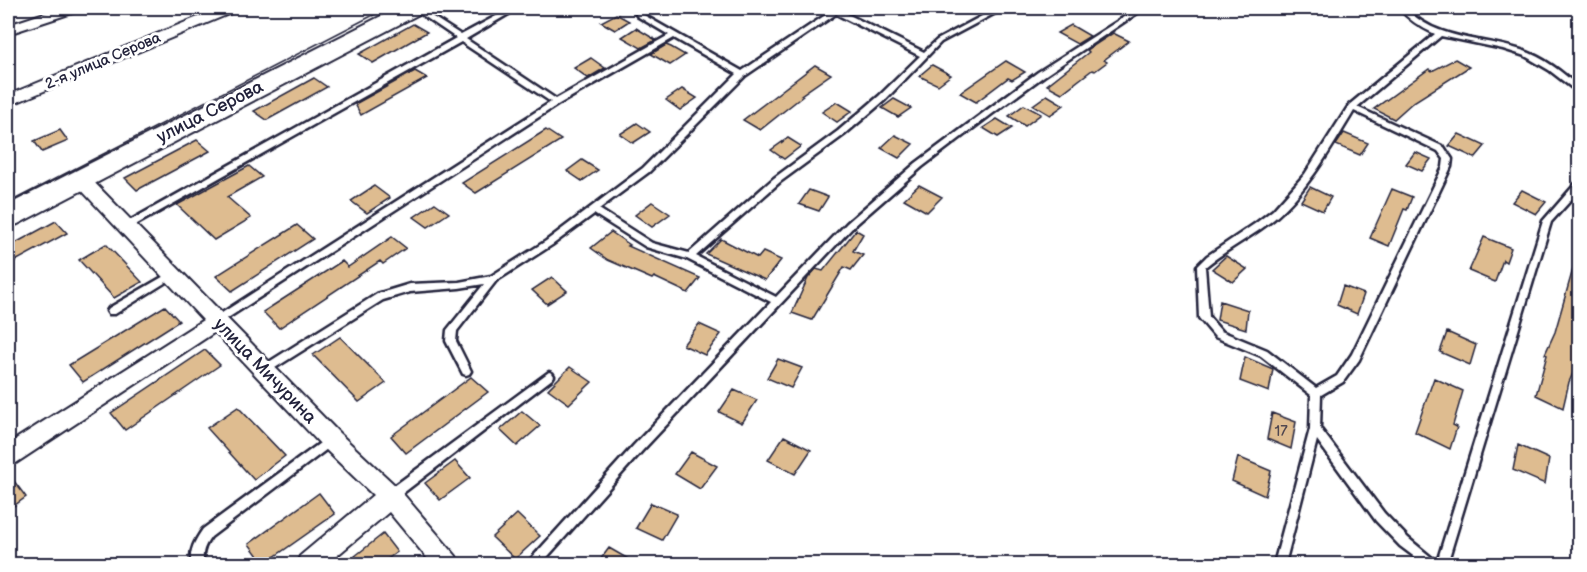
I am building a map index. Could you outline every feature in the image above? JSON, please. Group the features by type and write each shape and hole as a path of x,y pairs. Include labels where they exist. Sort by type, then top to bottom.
{"main road":[{"name":"улица Серова","path":"8,217 414,8"}],"street":[{"path":"8,30 73,8"},
{"name":"2-я улица Серова","path":"8,100 231,8"},
{"name":"улица Мичурина","path":"81,179 331,440 390,496 447,564"},
{"path":"8,456 218,321"},
{"path":"309,564 390,496"}],"lane":[{"path":"414,8 556,102"},
{"path":"127,226 515,8"},
{"path":"636,8 639,15 742,74"},
{"path":"690,257 777,180 841,133 882,98 939,41 1000,8"},
{"path":"534,564 638,447 850,225 919,165 1041,74 1142,8"},
{"path":"1402,8 1406,14 1440,33 1519,51 1553,69 1580,92"},
{"path":"466,371 451,341 452,330 493,279 549,243 594,210 669,149 742,74 838,9 925,55"},
{"path":"1316,393 1264,353 1218,334 1204,318 1201,266 1217,251 1275,213 1329,144 1352,107 1440,33"},
{"path":"218,321 556,102 674,35"},
{"path":"1316,393 1340,379 1356,357 1447,167 1448,159 1441,149 1352,107"},
{"path":"1442,564 1547,221 1580,184"},
{"path":"594,210 649,245 690,257 778,302"},
{"path":"112,311 173,274"},
{"path":"264,370 340,320 380,297 410,288 459,285 493,279"},
{"path":"390,496 549,376"},
{"path":"1279,564 1315,429 1316,393"},
{"path":"1315,429 1380,517 1404,543 1432,564"},
{"path":"200,564 196,560 199,545 207,533 331,440"}],"building":[{"path":"616,14 629,21 615,30 601,22"},
{"path":"413,24 427,32 373,63 359,54"},
{"path":"1071,25 1090,36 1077,44 1057,33"},
{"path":"636,28 656,40 641,48 622,37"},
{"path":"1113,33 1129,41 1104,60 1107,62 1095,71 1092,70 1062,93 1047,85 1089,52 1087,50"},
{"path":"666,45 685,55 670,65 651,54"},
{"path":"591,58 605,68 588,78 574,68"},
{"path":"1455,59 1469,67 1412,103 1394,119 1374,109 1429,69 1432,71"},
{"path":"1006,61 1025,72 1012,80 1008,78 976,102 960,93"},
{"path":"815,65 831,74 801,95 803,96 760,130 743,120"},
{"path":"932,65 951,75 938,85 919,76"},
{"path":"415,71 427,78 361,115 355,104"},
{"path":"314,78 327,87 267,120 254,111"},
{"path":"682,89 697,98 680,110 666,100"},
{"path":"1047,95 1064,105 1050,115 1033,105"},
{"path":"894,99 911,108 898,117 882,108"},
{"path":"837,102 852,111 837,122 822,112"},
{"path":"1024,105 1041,114 1025,126 1009,116"},
{"path":"997,119 1012,128 998,137 983,128"},
{"path":"637,123 650,132 633,143 620,134"},
{"path":"60,130 68,141 42,152 34,141"},
{"path":"546,130 561,140 476,193 462,183"},
{"path":"1344,133 1368,143 1360,155 1336,145"},
{"path":"1459,134 1485,146 1475,158 1449,146"},
{"path":"895,135 913,144 899,158 881,148"},
{"path":"788,138 801,146 784,159 771,150"},
{"path":"197,140 210,151 137,190 125,178"},
{"path":"1415,152 1431,159 1422,171 1406,164"},
{"path":"582,160 598,170 582,181 567,171"},
{"path":"249,166 262,177 227,197 251,218 214,240 177,205"},
{"path":"919,185 942,197 927,212 904,199"},
{"path":"374,186 390,198 367,213 351,201"},
{"path":"1310,187 1331,197 1323,211 1301,201"},
{"path":"1392,189 1412,197 1407,210 1404,209 1389,246 1370,238"},
{"path":"809,190 828,197 819,211 799,204"},
{"path":"1522,190 1546,202 1536,214 1512,202"},
{"path":"652,202 670,214 652,227 635,215"},
{"path":"435,203 449,213 428,227 414,217"},
{"path":"56,221 67,233 8,265 8,247"},
{"path":"297,225 313,239 232,291 216,276"},
{"path":"856,230 863,234 853,251 863,255 851,270 844,267 812,320 792,313 808,278 816,269 823,271"},
{"path":"611,232 630,245 628,246 700,278 688,293 654,277 652,279 608,260 591,248"},
{"path":"392,237 406,248 383,264 380,261 279,328 263,312 342,261 348,267"},
{"path":"1484,237 1511,248 1506,262 1503,260 1495,282 1469,271"},
{"path":"721,239 758,258 763,252 781,260 765,280 706,254"},
{"path":"106,244 142,282 114,298 79,260"},
{"path":"1577,255 1580,255 1580,358 1569,382 1563,408 1536,395 1547,355 1545,354 1555,332"},
{"path":"1226,256 1247,269 1233,282 1212,269"},
{"path":"552,277 567,291 547,304 532,290"},
{"path":"1343,286 1364,294 1357,314 1337,305"},
{"path":"1220,301 1248,310 1246,329 1217,320"},
{"path":"165,306 179,321 83,382 69,365"},
{"path":"699,324 721,334 705,355 683,345"},
{"path":"1447,332 1476,345 1470,365 1440,352"},
{"path":"340,337 386,383 359,402 313,355"},
{"path":"205,350 220,365 125,430 111,413"},
{"path":"1245,357 1273,369 1269,392 1240,381"},
{"path":"778,359 802,368 791,388 767,378"},
{"path":"570,367 592,382 569,404 548,389"},
{"path":"471,377 488,392 406,453 391,436"},
{"path":"1434,378 1463,391 1453,425 1457,427 1450,449 1415,432"},
{"path":"734,390 757,400 742,423 719,412"},
{"path":"238,407 285,456 254,480 207,428"},
{"path":"522,411 540,426 517,446 500,430"},
{"path":"1272,413 1296,422 1291,449 1267,439"},
{"path":"784,436 811,450 795,474 768,460"},
{"path":"1518,445 1549,459 1545,484 1513,470"},
{"path":"691,452 717,466 700,489 675,474"},
{"path":"1238,457 1271,471 1265,496 1232,481"},
{"path":"455,461 470,478 440,500 425,483"},
{"path":"8,473 26,497 8,510"},
{"path":"319,493 335,514 264,564 249,544"},
{"path":"651,503 677,514 662,540 636,528"},
{"path":"517,514 540,536 515,559 492,537"},
{"path":"383,534 397,552 381,564 362,564 355,556"},
{"path":"609,548 637,564 597,564"}],"tram line":[{"path":"8,203 387,8"}]}
